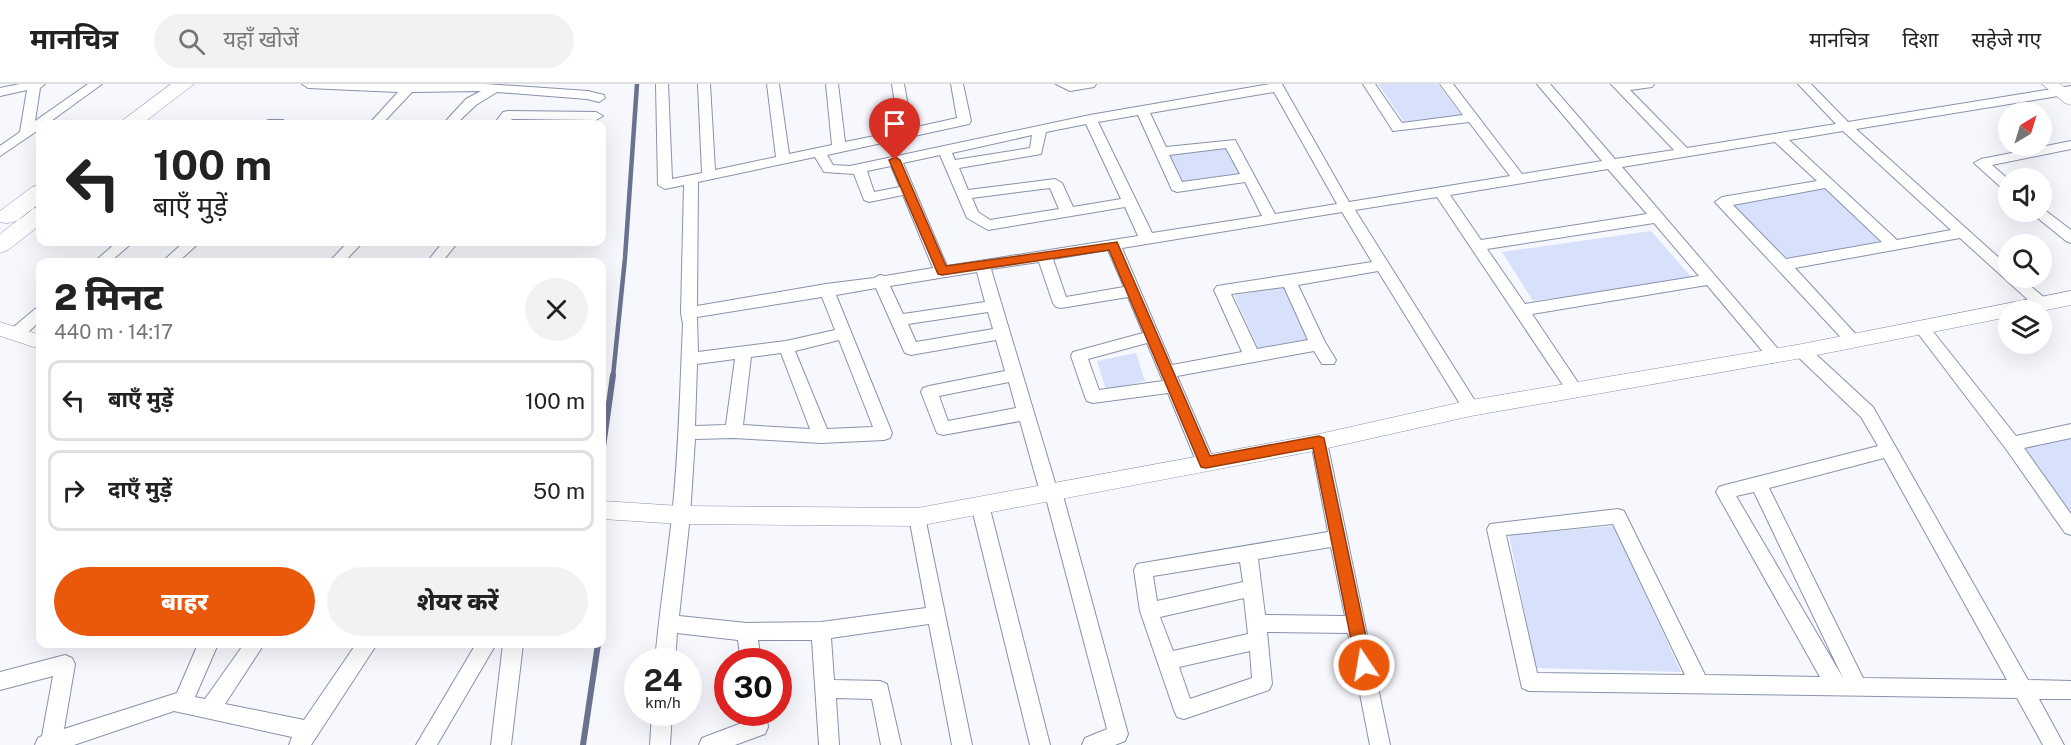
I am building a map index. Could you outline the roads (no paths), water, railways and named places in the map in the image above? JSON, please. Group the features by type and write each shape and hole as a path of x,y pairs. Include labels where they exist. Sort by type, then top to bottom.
{"main road":[{"path":"135,120 184,84"},
{"path":"159,120 206,84"},
{"path":"0,222 36,195"},
{"path":"0,245 36,216"}],"street":[{"path":"0,92 35,84 26,134"},
{"path":"46,120 96,84"},
{"path":"308,84 408,88 474,87 588,95 599,98"},
{"path":"662,84 665,185 964,121 957,84"},
{"path":"704,84 709,176"},
{"path":"773,84 783,160"},
{"path":"832,84 839,148"},
{"path":"898,84 906,134"},
{"path":"1062,84 1070,87 1090,84"},
{"path":"1369,84 1398,128 1472,118"},
{"path":"1446,84 1519,179"},
{"path":"1543,84 1776,356"},
{"path":"1619,86 1648,84"},
{"path":"1804,84 1845,126 1998,265"},
{"path":"819,152 829,169 850,170 1090,119 1277,85 1346,208 1472,408"},
{"path":"1619,86 1684,152"},
{"path":"379,120 408,88"},
{"path":"453,120 471,102 492,90"},
{"path":"689,313 880,280 1271,220 1778,136 2063,92"},
{"path":"1142,110 1177,187 1249,177"},
{"path":"504,120 508,115 596,116"},
{"path":"1090,119 1148,239"},
{"path":"0,152 36,127"},
{"path":"951,165 1036,151 1040,129"},
{"path":"1778,136 1894,245"},
{"path":"1161,152 1230,142 1271,220"},
{"path":"1998,177 1981,163 2071,145"},
{"path":"944,149 972,215 988,225 1130,202"},
{"path":"895,160 942,271"},
{"path":"859,168 869,197 908,190"},
{"path":"666,648 681,515 691,324 689,313 691,180"},
{"path":"963,195 1055,183 1068,212"},
{"path":"1828,183 1722,202 1854,341"},
{"path":"1441,192 1575,390"},
{"path":"1478,246 1659,217"},
{"path":"2051,222 2071,238"},
{"path":"1783,265 1963,233"},
{"path":"1113,245 1206,463"},
{"path":"106,258 121,246"},
{"path":"174,258 188,246"},
{"path":"340,258 353,246"},
{"path":"437,258 448,246"},
{"path":"1044,256 1061,303 1133,291"},
{"path":"982,265 1051,492 1118,734 1092,745"},
{"path":"1252,356 1222,290 1382,265"},
{"path":"1521,310 1711,279"},
{"path":"880,280 911,349 1002,333"},
{"path":"1289,281 1318,344 1328,360"},
{"path":"2024,288 2037,300"},
{"path":"685,433 734,431 821,436 884,433 826,290"},
{"path":"2052,302 2071,298"},
{"path":"898,320 994,306"},
{"path":"606,510 681,515 918,517 1319,442 1472,408 1776,356 1998,313"},
{"path":"8,332 36,315"},
{"path":"1922,328 2012,444 2071,528"},
{"path":"8,332 36,341"},
{"path":"689,358 786,347 844,333"},
{"path":"1152,336 1078,356 1093,397 1252,356 1318,344"},
{"path":"786,347 821,436"},
{"path":"1802,351 1867,412 2054,745"},
{"path":"734,431 744,352"},
{"path":"1015,375 929,392 943,428 1026,413"},
{"path":"2012,444 2071,430"},
{"path":"1319,442 1380,745"},
{"path":"1836,686 1725,492 1889,450"},
{"path":"1758,483 1857,686"},
{"path":"980,505 1040,745"},
{"path":"1699,684 1618,516 1496,529 1528,682 2071,690"},
{"path":"918,517 962,745"},
{"path":"1248,553 1262,684 1184,710 1149,611 1143,570 1338,538"},
{"path":"1149,611 1253,588"},
{"path":"667,623 747,632 821,632 937,615"},
{"path":"1167,661 1258,632 1356,625"},
{"path":"747,632 749,648"},
{"path":"821,632 829,745"},
{"path":"182,704 206,648"},
{"path":"210,710 252,648"},
{"path":"0,681 65,664 48,744 80,739 174,702 210,710 304,738 365,648"},
{"path":"426,745 484,648"},
{"path":"501,745 513,648"},
{"path":"825,688 880,690 891,745"},
{"path":"660,745 661,726"},
{"path":"709,745 758,726"}],"waterway":[{"path":"613,376 625,258 637,84"},
{"path":"606,425 613,375"},
{"path":"583,745 597,648"}]}
